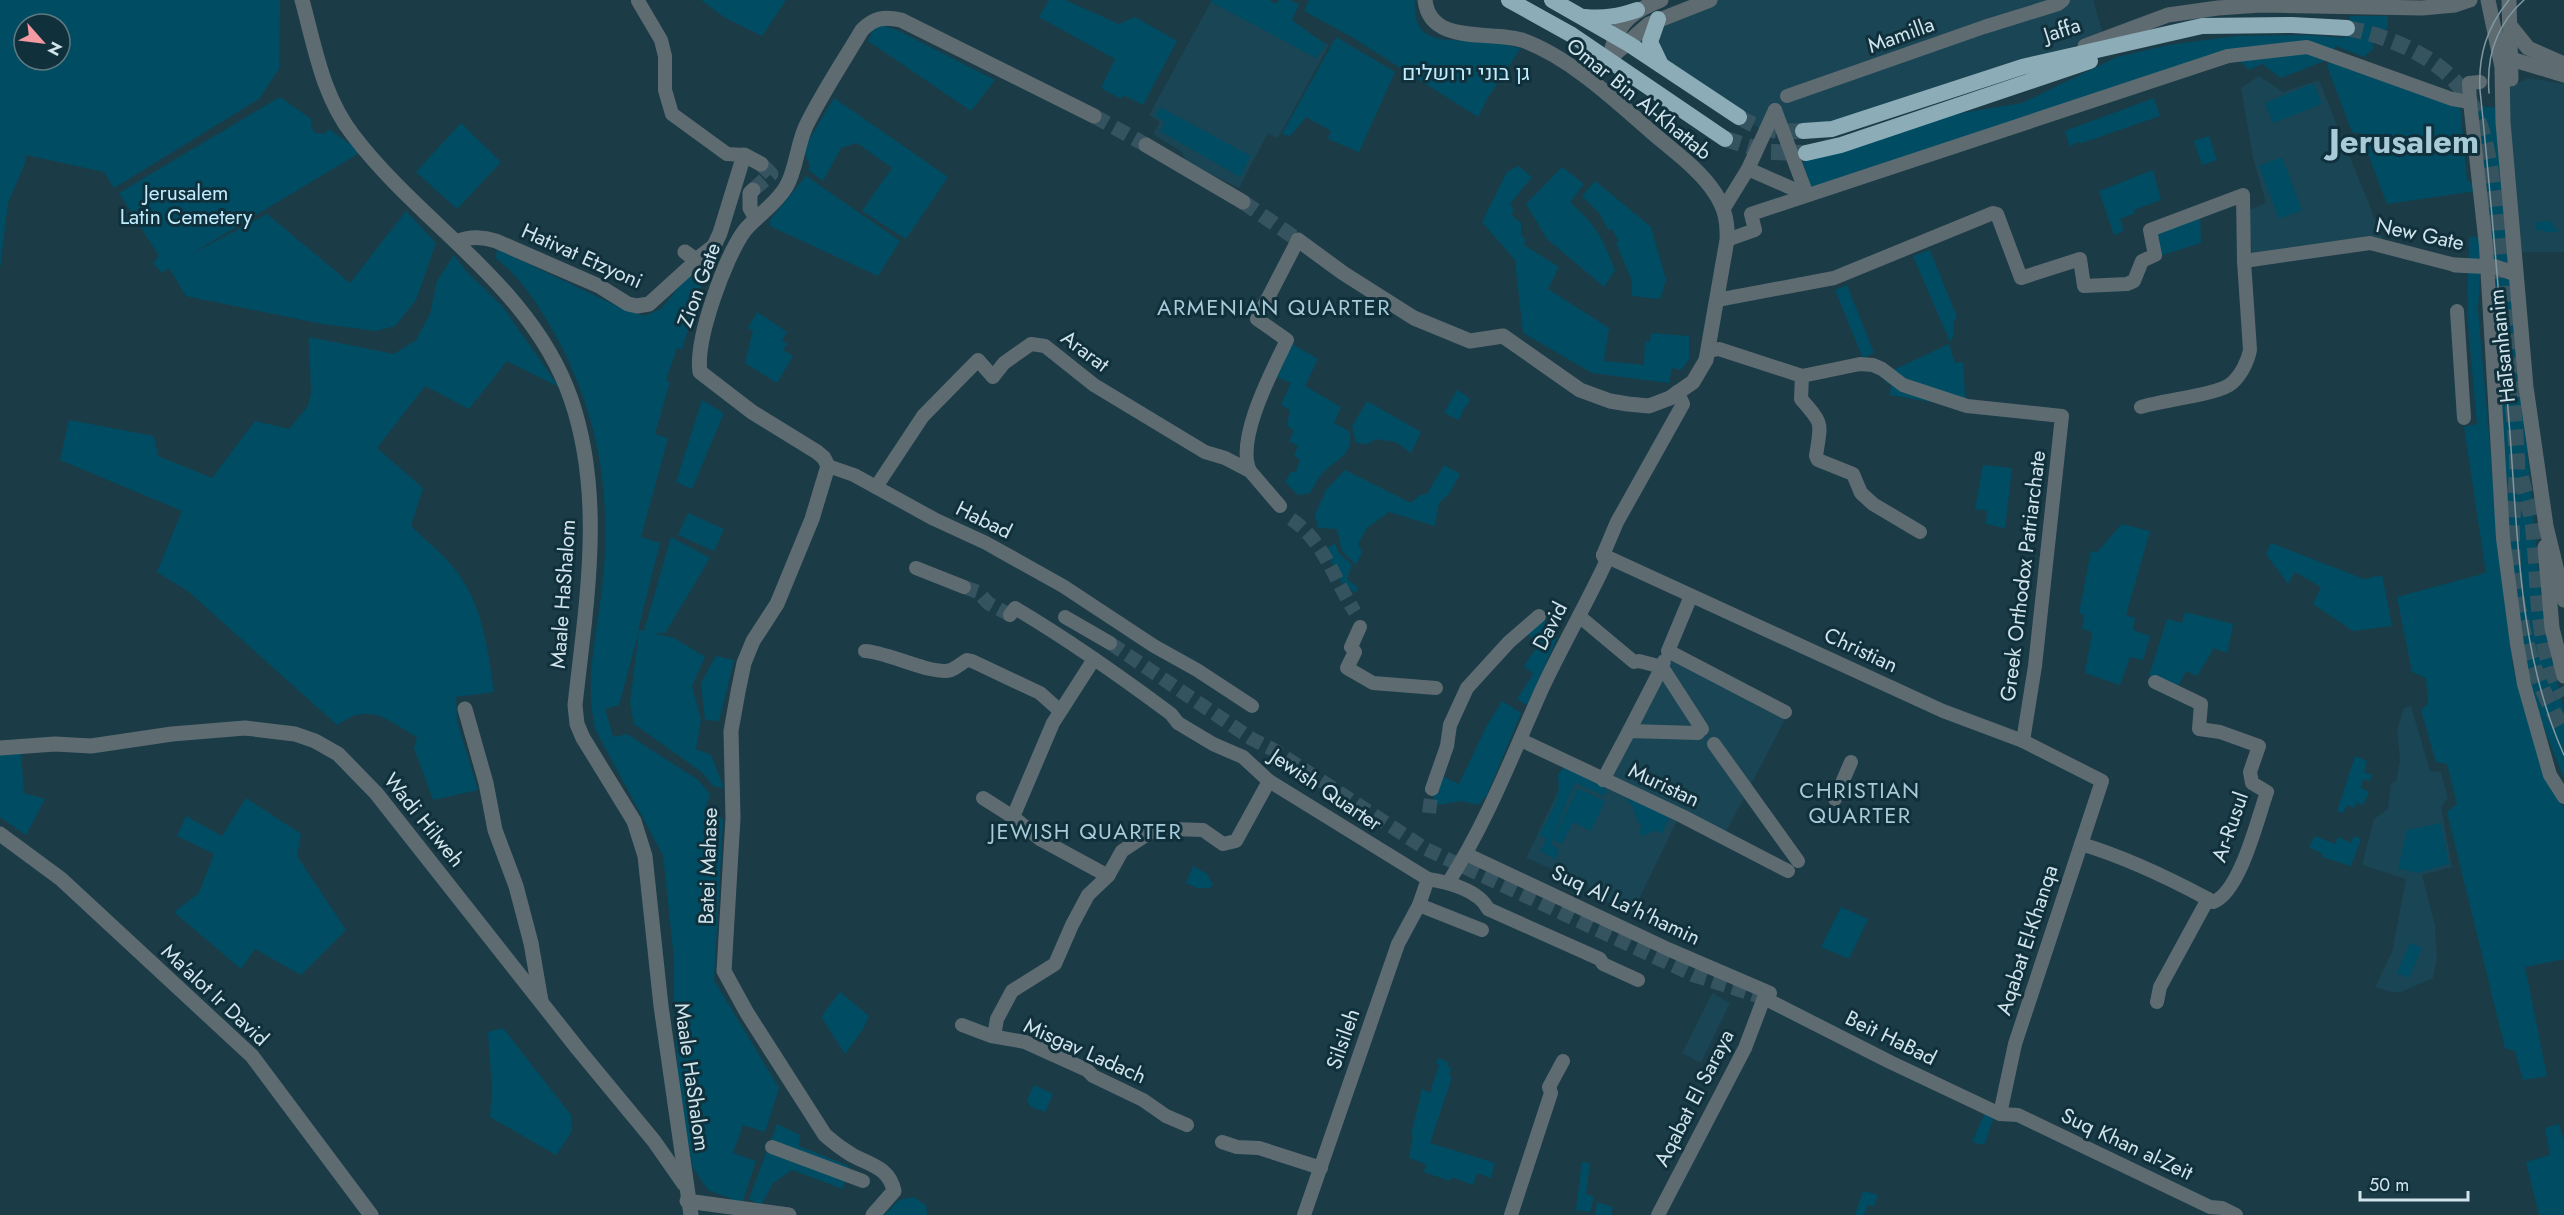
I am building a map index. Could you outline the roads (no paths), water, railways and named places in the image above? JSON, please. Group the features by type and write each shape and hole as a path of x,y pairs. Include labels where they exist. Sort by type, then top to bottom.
{"highway":[{"path":"1509,0 1609,59 1725,139"},
{"path":"1552,0 1622,40 1739,117"},
{"path":"1580,16 1617,17 1637,10"},
{"path":"1658,19 1650,42 1661,65"},
{"name":"Jaffa","path":"1803,131 1832,129 2022,67 2202,26 2292,25 2347,28"},
{"name":"Jaffa","path":"1806,153 1841,145 2116,52 2145,46 2202,26"}],"street":[{"name":"Maale HaShalom","path":"302,0 322,76 351,134 392,181 457,242 520,309 539,335 563,379 575,412 586,467 590,523 589,580 576,705 578,724 594,759 634,821 645,856 654,951 686,1204"},
{"path":"1622,40 1625,21 1637,10 1661,0"},
{"path":"1609,59 1622,40 1649,24 1710,0"},
{"name":"Mamilla","path":"1787,96 1984,27 2058,4 2063,0"},
{"name":"Jaffa","path":"2022,67 2109,38 2168,15 2261,5 2422,8 2455,5 2470,0"},
{"path":"2488,0 2497,36 2511,59 2564,75"},
{"path":"638,1 661,40 665,56 665,90 672,114 727,154 744,155 761,164"},
{"name":"Omar Bin Al-Khattab","path":"1298,240 1343,273 1413,318 1470,341 1503,336 1580,390 1610,401 1650,406 1691,384 1700,374 1709,351 1727,240 1728,223 1724,208 1714,191 1692,167 1623,108 1556,56 1520,40 1454,32 1438,25 1429,16 1421,1"},
{"name":"HaTsanhanim","path":"2508,160 2512,2"},
{"name":"Zion Gate","path":"700,372 700,343 728,258 756,219 786,186 807,124 862,30 870,22 888,17 908,23 1094,116"},
{"path":"2512,28 2528,48 2564,64"},
{"name":"HaTsanhanim","path":"2497,36 2502,67 2503,122 2526,387 2546,526 2564,600"},
{"path":"1727,240 1755,230 1751,214 2228,56 2307,47 2442,95 2470,102"},
{"path":"2480,82 2469,83 2487,266 2503,538 2524,684 2550,775 2564,797"},
{"path":"1724,208 1748,169 1775,110 1807,195"},
{"path":"1146,145 1243,202"},
{"name":"Hativat Etzyoni","path":"457,242 465,238 486,238 496,241 600,286 628,304 637,306 649,304 691,256 714,246 744,155"},
{"path":"1748,169 1807,195"},
{"path":"753,190 750,193 750,208 756,219"},
{"path":"1718,300 1834,278 1993,213 1997,214 2021,278 2080,260 2084,286 2127,284 2134,281 2142,261 2155,255 2150,230 2243,195 2244,261 2250,350 2248,360 2232,384 2141,407"},
{"path":"1250,471 1247,464 1247,446 1255,413 1287,340 1257,319 1298,240"},
{"name":"New Gate","path":"2244,261 2370,243 2455,266 2487,266 2505,269 2515,274"},
{"path":"2457,311 2464,418"},
{"name":"Ararat","path":"876,487 923,416 978,360 993,377 1004,363 1030,344 1045,346 1094,385 1204,452 1225,458 1250,471 1280,506"},
{"path":"1709,351 1719,349 1802,376 1801,399 1819,418 1816,456 1818,460 1853,474 1861,493 1873,504 1920,532"},
{"name":"Greek Orthodox Patriarchate","path":"1802,376 1866,363 1882,369 1903,385 1967,406 2062,416 2034,666 2023,741"},
{"name":"Habad","path":"700,372 752,412 817,452 828,466 854,475 934,519 986,543 1063,586 1154,646 1197,670 1252,706"},
{"name":"David","path":"1448,883 1466,854 1521,740 1542,690 1606,562 1603,555 1617,522 1683,404 1677,392"},
{"name":"Batei Mahase","path":"828,466 812,519 777,604 753,641 744,663 731,731 733,818 724,971 747,1013 825,1135 840,1148 880,1167 887,1175 894,1191 873,1215"},
{"name":"HaTsanhanim","path":"2546,526 2548,600 2554,643 2564,676"},
{"name":"Christian","path":"1603,555 1943,711 2023,741 2102,781"},
{"path":"916,568 964,587"},
{"path":"1603,780 1662,667 1691,596"},
{"name":"Jewish Quarter","path":"1010,615 1015,608 1094,659 1171,714 1178,723 1213,744 1243,757 1269,781 1428,879 1448,883 1484,901 1488,909 1600,959 1603,964 1638,980"},
{"path":"1432,789 1447,746 1450,725 1467,688 1509,642 1539,616"},
{"path":"1579,616 1634,662 1639,661 1662,667 1700,731 1629,731"},
{"path":"1065,617 1110,643"},
{"path":"1360,627 1351,647 1355,652 1347,668 1366,680 1436,688"},
{"path":"865,651 889,655 939,672 952,670 967,660 972,661 1040,693 1059,710"},
{"path":"1668,651 1785,712"},
{"path":"1013,817 1059,710 1094,659"},
{"name":"Ar-Rusul","path":"2155,682 2201,704 2199,729 2220,732 2259,746 2250,772 2252,783 2267,792 2243,861 2219,900 2213,902 2208,899 2160,987 2157,1002"},
{"path":"465,709 486,783 495,830 516,886 531,943 541,1001"},
{"name":"Wadi Hilweh","path":"0,748 55,744 91,746 172,734 245,728 295,734 315,741 338,754 376,793 654,1141 686,1204"},
{"name":"Muristan","path":"1521,740 1603,780 1793,866 1714,744"},
{"path":"1835,799 1851,762"},
{"path":"993,1036 997,1019 1012,991 1055,964 1088,896 1108,876 1122,851 1151,832 1187,828 1203,830 1223,844 1236,840 1269,781"},
{"name":"Aqabat El-Khanqa","path":"2000,1114 2015,1044 2102,781"},
{"path":"983,798 1013,817 1040,839 1108,876"},
{"name":"Ma'alot Ir David","path":"0,834 61,879 252,1056 371,1215"},
{"path":"2081,844 2139,865 2208,899"},
{"name":"Suq Al La'h'hamin","path":"1466,854 1767,996"},
{"name":"Silsileh","path":"1304,1215 1398,944 1419,905 1428,879"},
{"path":"1419,905 1482,930"},
{"name":"Beit HaBad","path":"1767,996 2000,1114"},
{"name":"Aqabat El Saraya","path":"1658,1215 1745,1048 1767,996"},
{"name":"Misgav Ladach","path":"962,1025 993,1036 1025,1042 1087,1070 1093,1076 1143,1100 1166,1116 1187,1125"},
{"path":"1511,1215 1551,1094 1549,1087 1563,1061"},
{"name":"Suq Khan al-Zeit","path":"2000,1114 2018,1115 2211,1211 2222,1208 2236,1215"},
{"path":"1222,1142 1237,1148 1259,1148 1321,1168"},
{"path":"772,1147 863,1181"},
{"path":"686,1204 789,1215"}],"tunnel":[{"path":"2347,28 2382,37 2432,62 2459,86 2469,100 2483,134 2494,194 2515,433 2517,468 2512,532 2515,585 2531,659 2540,683 2564,731"},
{"path":"1094,116 1146,145"},
{"path":"1739,117 1769,130 1803,131"},
{"path":"1725,139 1767,152 1806,153"},
{"path":"753,190 771,174 761,164"},
{"path":"1243,202 1298,240"},
{"path":"2521,477 2533,527 2542,635 2554,676 2564,696"},
{"path":"1291,519 1312,538 1355,612"},
{"path":"964,587 978,592 988,603 1010,615"},
{"path":"1110,643 1252,739 1274,750 1426,849 1693,975 1764,998"},
{"path":"1429,813 1432,789"}],"tram line":[{"path":"2509,0 2495,21 2482,53 2480,90 2523,597 2538,678 2549,717 2564,755"},
{"path":"2489,93 2489,66 2495,42 2506,20 2524,0"}],"district":[{"name":"Jerusalem","path":"2404,141"},
{"name":"ARMENIAN QUARTER","path":"1274,307"},
{"name":"CHRISTIAN QUARTER","path":"1860,802"},
{"name":"JEWISH QUARTER","path":"1086,831"}],"park label":[{"name":"גן בוני ירושלים","path":"1466,73"},
{"name":"Jerusalem Latin Cemetery","path":"186,205"}]}
